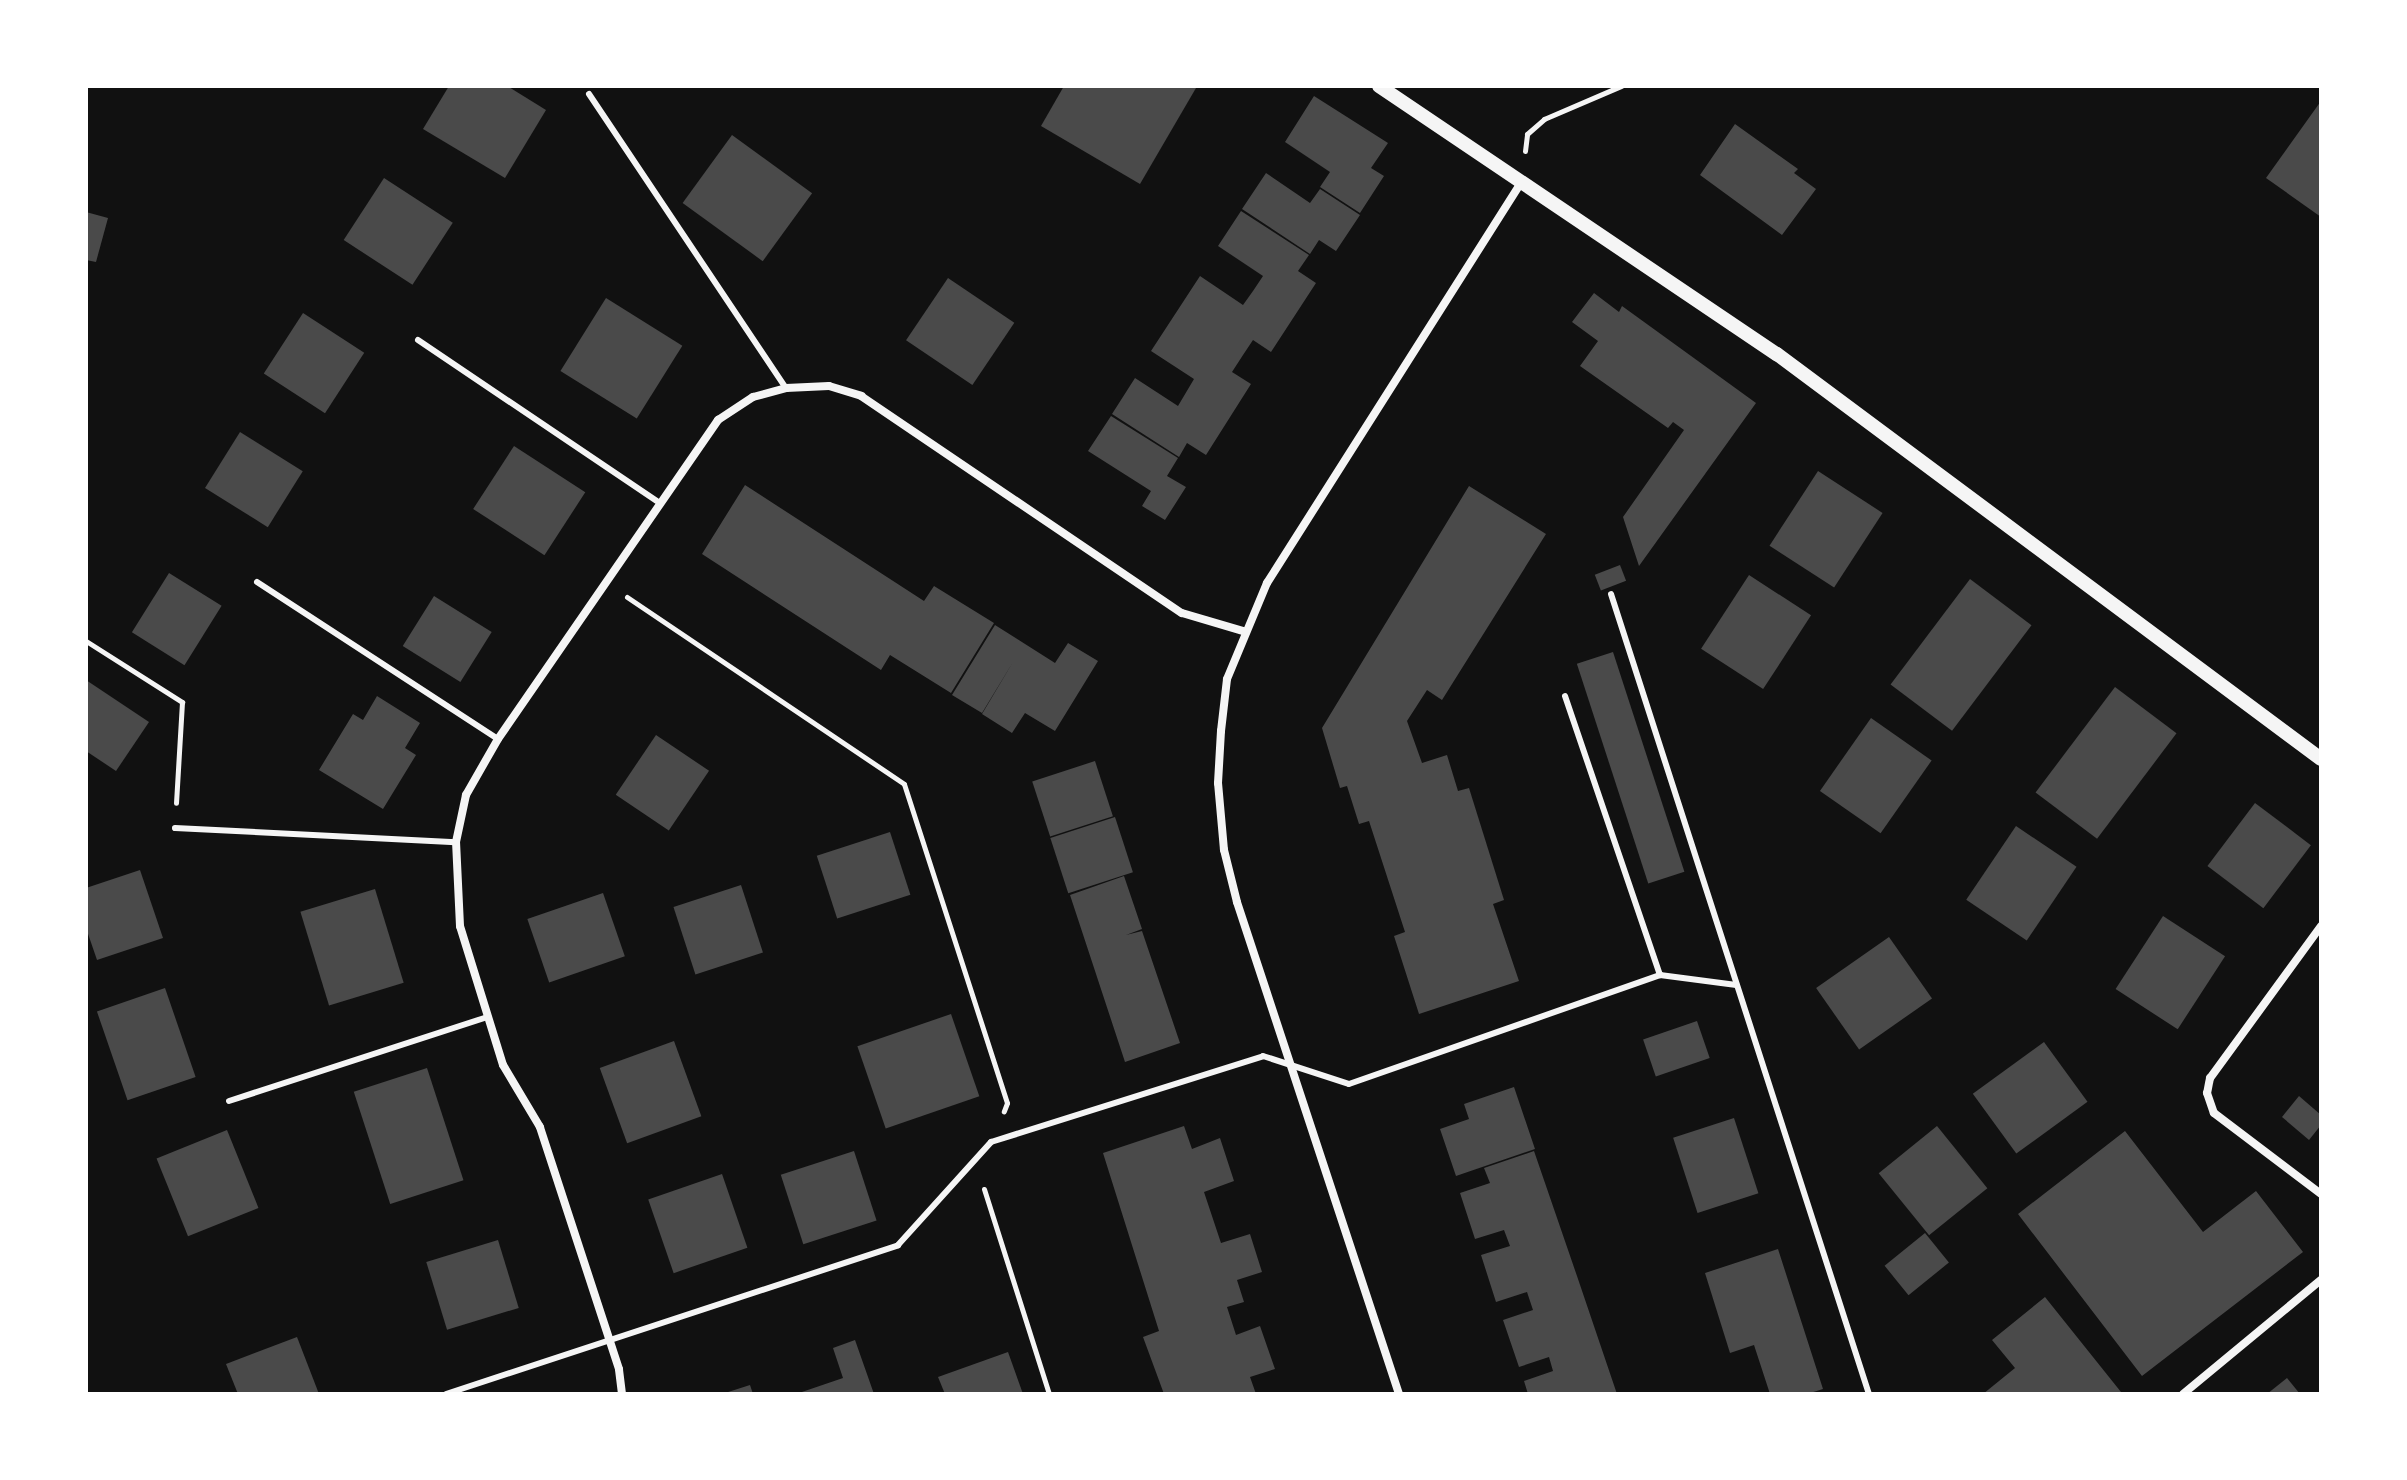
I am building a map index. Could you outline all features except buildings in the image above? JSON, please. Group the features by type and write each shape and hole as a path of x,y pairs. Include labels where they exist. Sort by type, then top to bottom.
{"street":[{"path":"1379,86 1777,354 2321,759"},
{"path":"1399,1394 1224,850 1218,783 1221,731 1227,679 1243,631 1267,583 1521,182"},
{"path":"622,1394 609,1339 540,1127 503,1065 487,1017 460,926 456,842 466,795 498,739 657,501 718,420 753,397 786,388 829,386 861,396 1182,613 1243,631"},
{"path":"2321,926 2210,1078 2207,1093 2214,1113 2321,1194"},
{"path":"2183,1394 2321,1280"}],"lane":[{"path":"589,94 786,388"},
{"path":"418,340 657,501"},
{"path":"257,582 498,739"},
{"path":"1611,594 1869,1394"},
{"path":"1565,696 1660,975"},
{"path":"175,828 456,842"},
{"path":"446,1394 898,1245 991,1142 1263,1056 1349,1084 1660,975 1736,985"},
{"path":"229,1101 487,1017"}],"path":[{"path":"1521,182 1527,134 1544,119 1621,86"},
{"path":"602,581 904,784 1007,1103 991,1142 981,1180 1049,1394"},
{"path":"86,641 182,702 175,828"}]}
